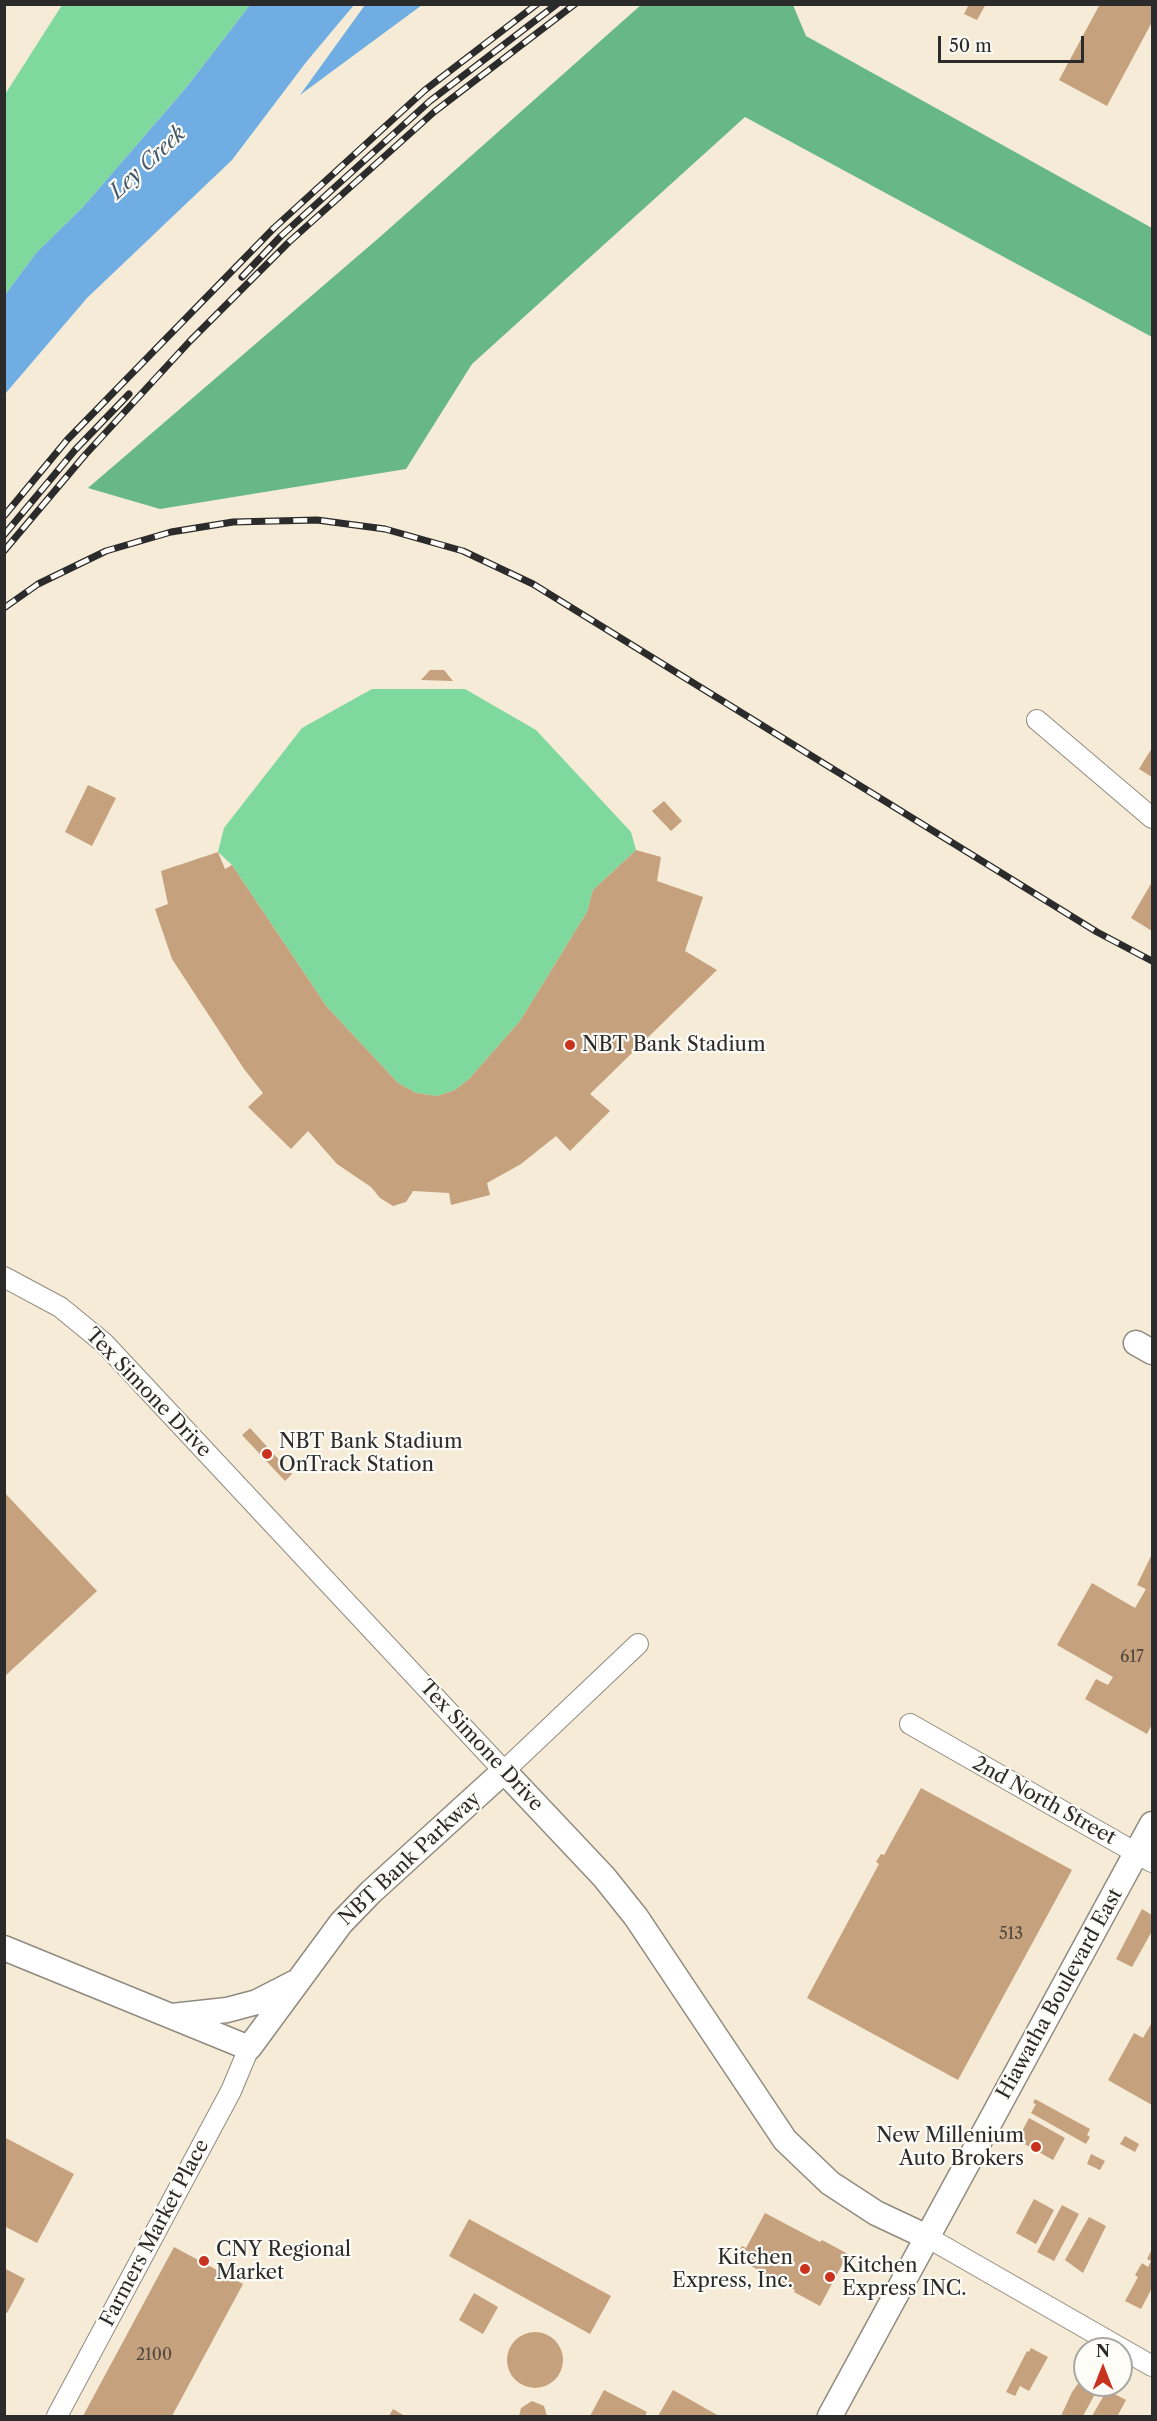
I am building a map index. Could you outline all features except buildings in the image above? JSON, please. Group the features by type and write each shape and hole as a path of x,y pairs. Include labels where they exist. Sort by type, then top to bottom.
{"street":[{"path":"1037,720 1152,818"},
{"name":"Tex Simone Drive","path":"4,1277 60,1307 104,1343 604,1878 636,1917 785,2140 830,2183 876,2213 927,2237"},
{"name":"NBT Bank Parkway","path":"4,1948 249,2048 341,1923 371,1892 504,1771 638,1644"},
{"name":"2nd North Street","path":"910,1724 1144,1857"},
{"name":"Hiawatha Boulevard East","path":"830,2416 927,2237 1144,1857 1152,1824"},
{"name":"NBT Bank Parkway","path":"169,2016 227,2010 257,2002 296,1982"},
{"name":"Farmers Market Place","path":"57,2416 231,2091 249,2048"},
{"path":"927,2237 1152,2366"}],"green space":[{"path":"642,4 793,5 806,36 1152,228 1152,337 745,117 472,364 406,469 160,509 88,488 381,236"},
{"path":"62,5 250,5 185,89 83,207 36,253 5,295 4,96"},
{"path":"372,689 465,689 536,730 631,832 636,850 593,890 587,912 520,1021 469,1079 455,1090 437,1096 416,1093 398,1083 327,1007 232,865 218,852 224,828 302,728"}],"water":[{"name":"Ley Creek","path":"250,5 354,5 307,61 232,160 87,298 5,394 5,295 36,253 83,207 185,89"},
{"path":"365,5 422,5 300,95"}],"railway":[{"path":"4,516 67,440 274,228 425,90 537,4"},
{"path":"242,277 281,236 430,101 557,4"},
{"path":"4,551 85,455 190,341 289,242 434,112 575,4"},
{"path":"4,535 75,450 129,394"},
{"path":"4,608 38,584 106,551 171,532 233,522 317,520 385,529 463,551 533,584 1097,932 1152,961"}],"place":[{"name":"NBT Bank Stadium","path":"570,1045"},
{"name":"NBT Bank Stadium OnTrack Station","path":"267,1454"},
{"name":"New Millenium Auto Brokers","path":"1036,2147"},
{"name":"CNY Regional Market","path":"204,2261"},
{"name":"Kitchen Express, Inc.","path":"805,2269"},
{"name":"Kitchen Express INC.","path":"830,2277"}]}
